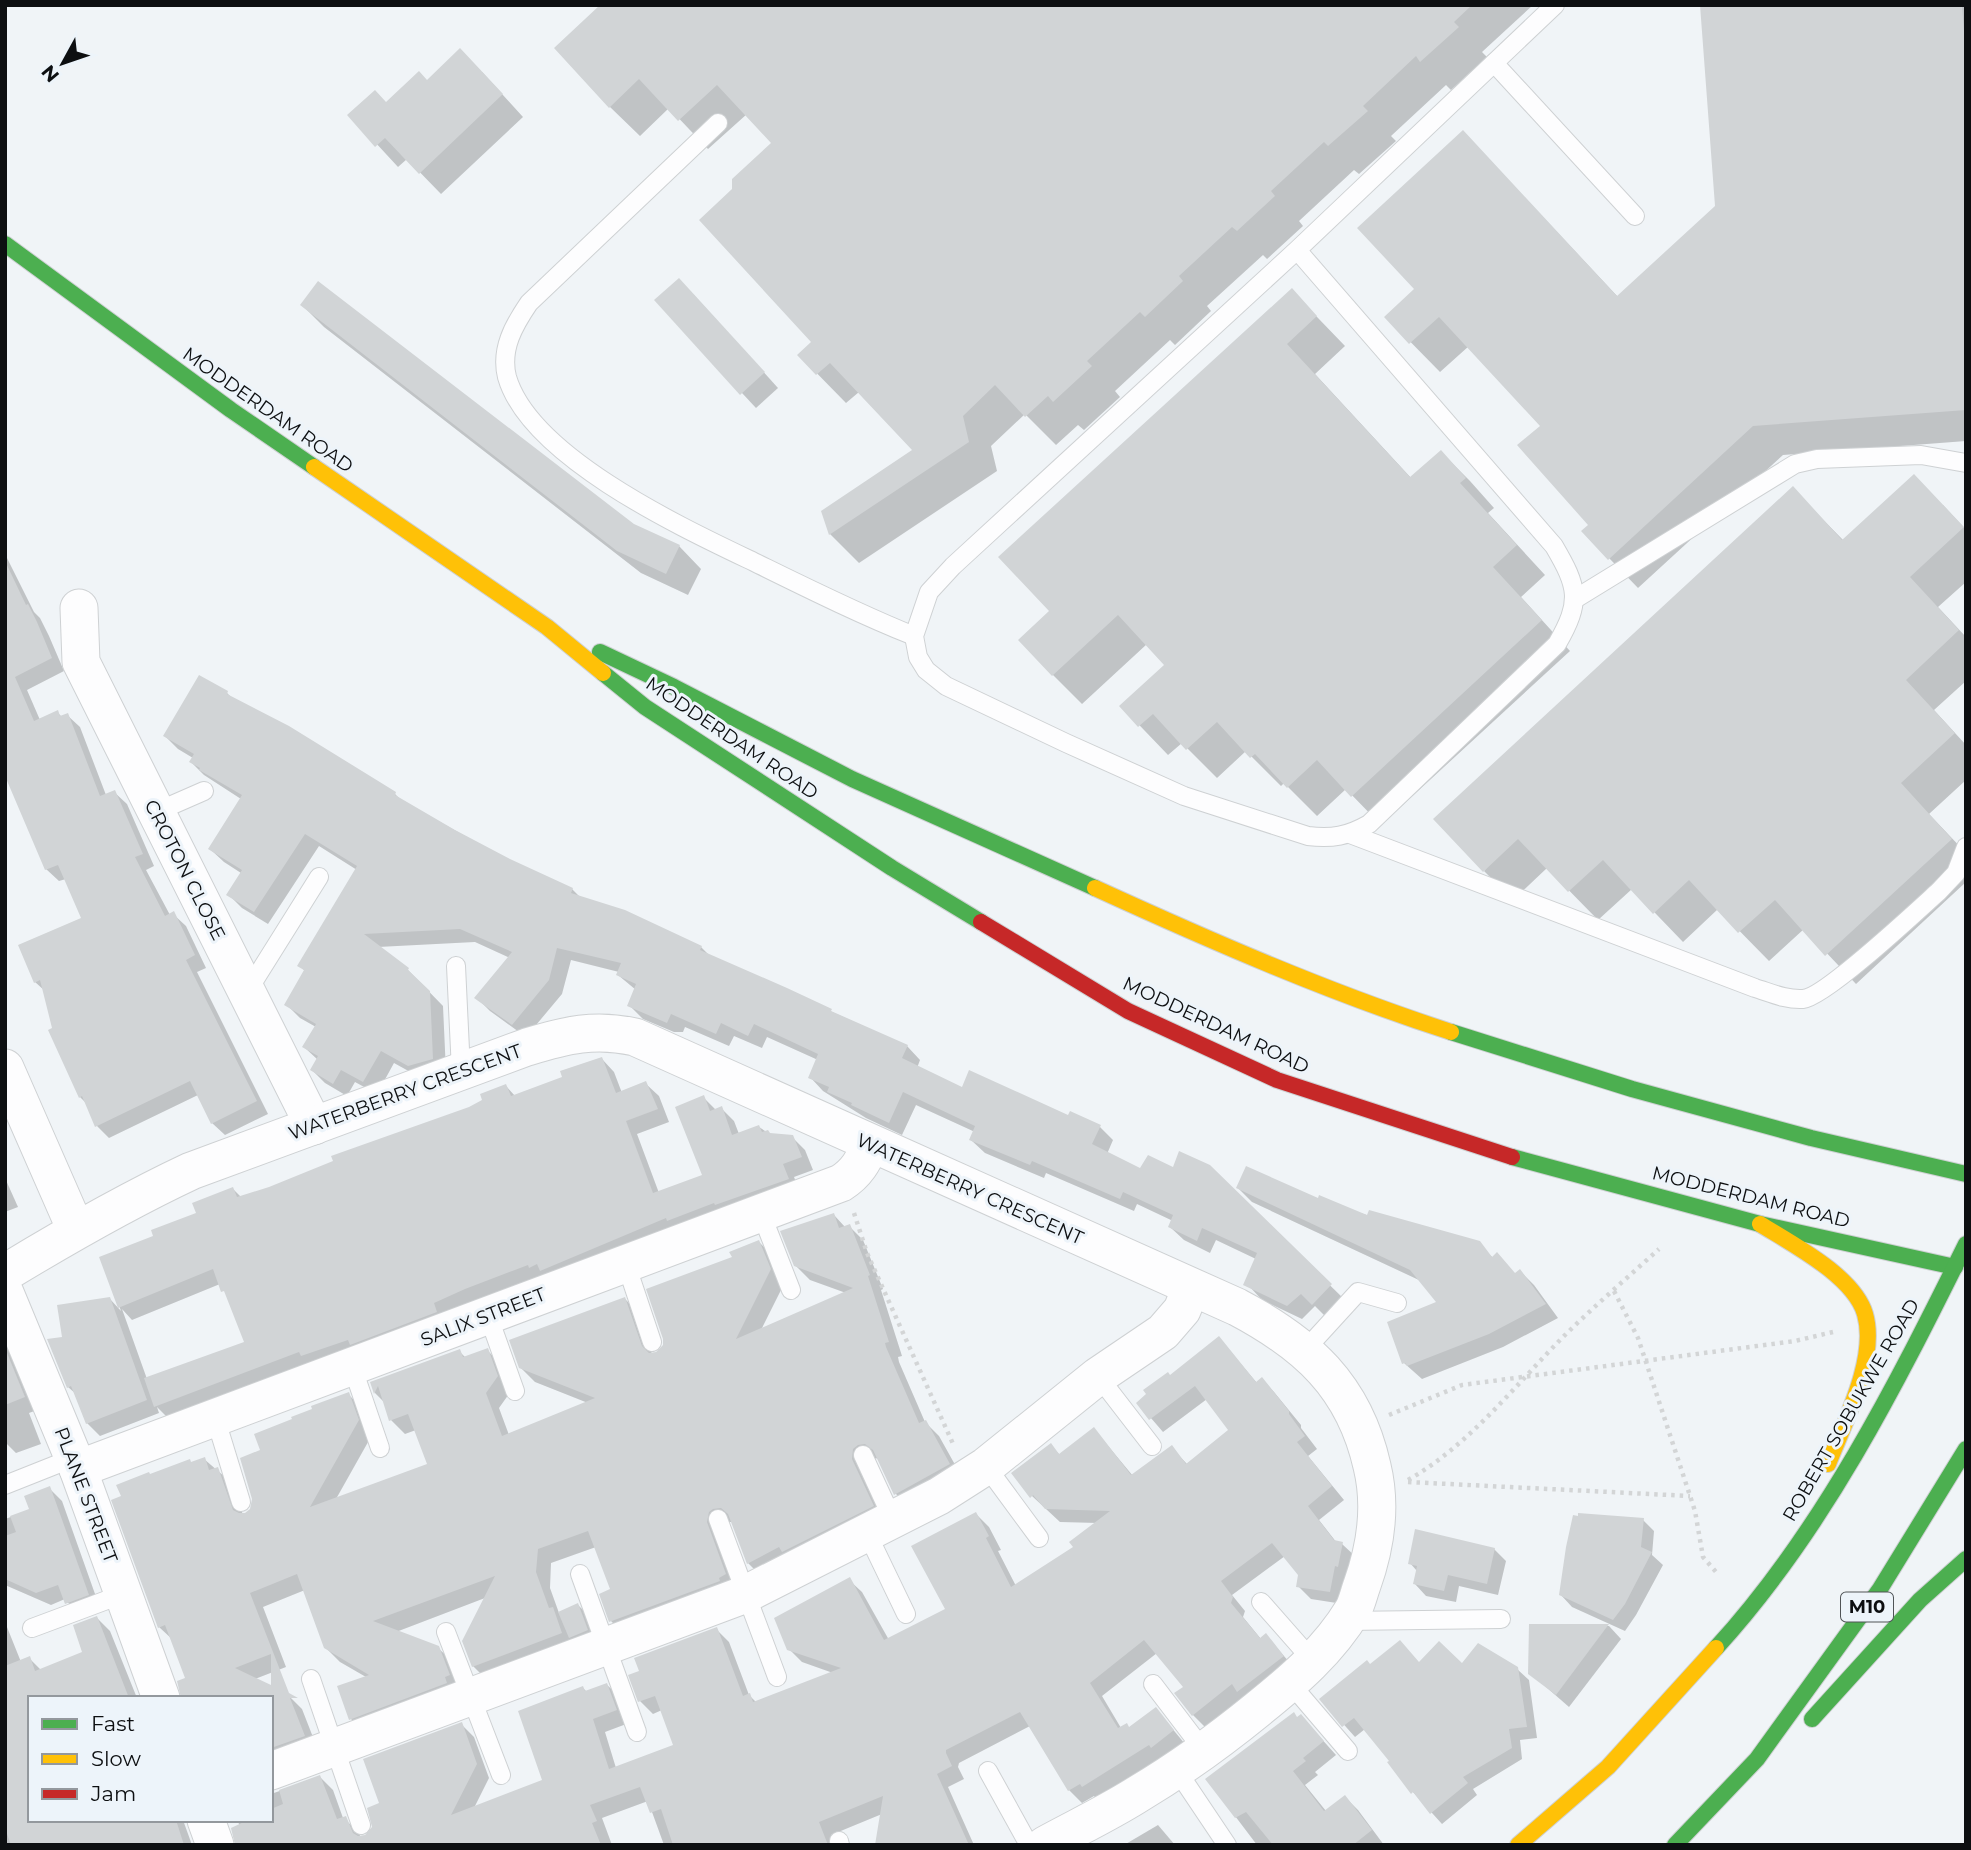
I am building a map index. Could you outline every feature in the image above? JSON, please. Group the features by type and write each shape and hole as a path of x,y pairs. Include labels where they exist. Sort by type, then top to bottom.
{"street":[{"name":"MODDERDAM ROAD","path":"5,244 231,411 547,627 645,707 892,868 1128,1011 1277,1080 1482,1149 1760,1224 1961,1268"},
{"name":"CROTON CLOSE","path":"79,608 81,662 314,1126"},
{"name":"MODDERDAM ROAD","path":"547,627 674,687 852,779 1158,917 1353,997 1437,1027 1632,1089 1811,1138 1966,1174"},
{"name":"WATERBERRY CRESCENT","path":"5,1273 147,1191 191,1171 554,1039 581,1033 614,1032 635,1037 1237,1307 1273,1326 1305,1350 1335,1381 1360,1424 1376,1482 1378,1520 1370,1563 1354,1608 1326,1648 1301,1672 1190,1760 1137,1795 1045,1844"},
{"path":"5,1068 76,1230"},
{"name":"SALIX STREET","path":"75,1463 215,1418 841,1183 853,1175 871,1144"},
{"path":"1760,1224 1834,1274 1852,1292 1866,1314 1868,1340 1862,1369 1801,1539"},
{"name":"ROBERT SOBUKWE ROAD","path":"1518,1845 1608,1767 1750,1611 1801,1539 1864,1437 1961,1268 1966,1244"},
{"path":"273,1769 746,1594 880,1527 977,1472 1098,1376 1163,1332 1182,1310 1191,1288"},
{"name":"PLANE STREET","path":"5,1293 75,1463 160,1696"},
{"name":"M10","path":"1675,1845 1757,1759 1880,1589 1966,1449"},
{"path":"1757,1759 1822,1711 1920,1600 1966,1559"},
{"path":"207,1822 215,1845"}],"lane":[{"path":"1297,250 1554,546 1570,574 1575,598 1569,622 1557,644 1369,824 1350,834 1329,838 1308,836 1184,796 946,686 926,670 918,657 914,636 929,592 953,566 1297,250 1555,5"},
{"path":"1494,63 1635,216"},
{"path":"718,123 529,303 514,324 508,341 505,359 507,375 524,410 555,444 629,497 672,522 842,606 914,636"},
{"path":"1575,598 1795,464 1817,459 1921,455 1966,463"},
{"path":"156,812 204,791"},
{"path":"1350,834 1755,988 1781,997 1805,999 1828,987 1939,891 1956,873 1966,848"},
{"path":"247,992 319,877"},
{"path":"456,966 461,1071"},
{"path":"761,1213 791,1290"},
{"path":"626,1264 652,1342"},
{"path":"1305,1350 1358,1292 1397,1303"},
{"path":"488,1315 515,1391"},
{"path":"352,1366 380,1448"},
{"path":"1098,1376 1152,1446"},
{"path":"215,1418 241,1502"},
{"path":"863,1455 880,1527 906,1614"},
{"path":"5,1485 75,1463"},
{"path":"977,1472 1040,1538"},
{"path":"718,1519 777,1677"},
{"path":"580,1574 637,1732"},
{"path":"32,1629 123,1594"},
{"path":"1261,1602 1348,1751"},
{"path":"1345,1621 1501,1619"},
{"path":"446,1632 501,1775"},
{"path":"311,1679 361,1825"},
{"path":"1153,1684 1227,1845"},
{"path":"989,1771 1045,1844"}],"path":[{"path":"841,1183 867,1253 977,1472"},
{"path":"1659,1249 1563,1337 1468,1435 1428,1469 1403,1482 1690,1496"},
{"path":"1614,1291 1638,1338 1695,1511 1703,1557 1716,1572"},
{"path":"1360,1424 1462,1385 1795,1341 1839,1330"}],"building":[{"path":"600,5 1472,5 1454,22 1459,27 1420,62 1416,56 1363,106 1368,111 1328,146 1324,142 1271,191 1275,196 1237,231 1232,227 1179,276 1183,281 1145,317 1140,312 1087,361 1092,366 1053,402 1048,396 1025,417 995,385 963,416 969,442 829,535 821,511 912,450 830,363 816,375 797,355 811,342 699,220 732,189 732,179 771,143 717,85 678,121 639,79 609,108 554,48"},
{"path":"1700,5 1962,5 1966,58 1966,410 1753,426 1608,560 1581,531 1588,525 1517,445 1540,426 1439,317 1409,344 1384,317 1414,289 1357,228 1463,130 1617,296 1715,206"},
{"path":"460,48 503,94 419,174 385,138 375,147 347,115 375,90 386,102 419,71 427,80"},
{"path":"679,278 765,372 740,395 654,300"},
{"path":"318,281 634,524 680,545 666,574 617,551 300,305"},
{"path":"1292,288 1317,316 1287,344 1410,477 1441,450 1466,478 1460,483 1517,545 1493,567 1542,620 1351,797 1317,760 1287,788 1255,754 1250,758 1217,722 1186,750 1153,714 1138,727 1119,706 1164,665 1118,615 1052,676 1018,640 1049,611 998,557"},
{"path":"1914,474 1964,527 1910,577 1959,630 1906,680 1955,733 1901,783 1952,839 1825,956 1775,900 1738,933 1689,880 1653,914 1603,860 1568,892 1518,839 1483,872 1433,819 1793,486 1842,540"},
{"path":"5,561 37,622 52,658 15,677 34,721 58,710 60,716 68,713 100,796 115,790 143,854 135,857 165,916 174,911 195,955 186,960 257,1101 211,1124 190,1081 95,1127 48,1030 52,1028 40,980 34,983 18,945 81,918 58,865 45,870 5,776"},
{"path":"199,675 228,691 227,694 289,726 396,792 395,795 455,830 573,888 571,893 625,910 702,946 700,950 908,1045 902,1058 962,1087 969,1070 1068,1115 1070,1111 1101,1125 1092,1144 1140,1168 1148,1155 1173,1167 1179,1151 1210,1165 1332,1284 1312,1305 1301,1294 1287,1306 1243,1285 1257,1253 1202,1228 1197,1241 1168,1227 1173,1215 1123,1192 1120,1199 1032,1161 1030,1165 969,1140 975,1126 903,1092 889,1123 827,1092 829,1087 808,1078 818,1054 754,1024 748,1036 721,1023 716,1034 671,1014 667,1023 627,1006 636,984 616,975 621,963 557,948 549,980 512,1025 474,998 512,952 460,929 364,934 409,968 430,991 433,1059 408,1066 381,1051 363,1082 341,1070 333,1084 310,1070 318,1056 302,1047 316,1024 284,1005 304,970 297,966 357,866 305,834 254,912 226,895 242,870 208,849 242,795 199,770 200,768 189,762 194,754 163,736"},
{"path":"602,1057 616,1093 646,1081 658,1109 626,1121 653,1193 702,1175 675,1107 704,1095 710,1111 722,1106 732,1135 759,1125 762,1132 768,1130 770,1133 793,1135 802,1157 783,1164 789,1179 667,1221 666,1218 540,1271 537,1264 529,1268 528,1265 434,1303 437,1312 350,1345 348,1340 301,1356 299,1352 154,1407 144,1378 244,1342 213,1269 118,1308 99,1257 153,1236 151,1230 196,1213 192,1203 233,1187 237,1197 269,1187 333,1161 331,1156 469,1107 482,1100 480,1094 506,1084 511,1096 562,1077 560,1071"},
{"path":"1246,1166 1318,1198 1319,1195 1367,1215 1369,1210 1480,1241 1492,1257 1497,1252 1515,1273 1520,1269 1546,1304 1489,1334 1407,1366 1402,1364 1387,1322 1436,1302 1410,1270 1236,1188"},
{"path":"834,1213 839,1228 850,1224 870,1275 868,1276 889,1342 885,1343 886,1347 919,1423 926,1420 950,1464 894,1495 873,1450 865,1444 858,1445 853,1449 852,1459 874,1506 782,1552 779,1547 747,1564 728,1514 721,1508 713,1509 709,1512 707,1522 726,1574 719,1578 720,1581 609,1622 599,1594 610,1589 588,1531 538,1549 536,1572 549,1608 553,1607 562,1633 472,1667 462,1641 495,1576 373,1621 439,1646 450,1675 445,1677 447,1683 349,1720 337,1686 369,1675 324,1648 297,1574 250,1593 289,1693 298,1698 290,1698 305,1736 273,1747 273,1696 181,1696 177,1681 185,1678 165,1625 158,1628 111,1500 121,1496 116,1485 190,1459 191,1462 205,1457 209,1470 218,1467 233,1510 245,1513 250,1509 252,1499 240,1458 260,1450 254,1434 292,1419 291,1417 312,1409 311,1406 349,1392 359,1420 310,1507 427,1464 408,1414 389,1421 378,1386 374,1394 370,1382 460,1349 463,1357 488,1348 498,1376 486,1393 502,1436 595,1398 519,1368 509,1340 625,1297 642,1346 649,1353 656,1352 663,1345 663,1339 646,1289 732,1257 729,1252 759,1240 771,1269 736,1339 853,1288 794,1266 780,1231","holes":["271,1654 271,1685 235,1668"]},
{"path":"110,1297 147,1400 86,1424 71,1386 67,1388 47,1339 62,1337 57,1305"},
{"path":"1219,1336 1256,1382 1262,1377 1289,1411 1305,1436 1297,1442 1332,1486 1308,1506 1334,1540 1343,1542 1330,1592 1296,1587 1298,1575 1272,1543 1221,1581 1233,1597 1231,1603 1260,1638 1266,1633 1284,1656 1237,1692 1232,1684 1192,1716 1174,1693 1183,1687 1144,1640 1090,1683 1118,1728 1127,1723 1129,1727 1156,1707 1174,1730 1151,1748 1149,1745 1082,1787 1080,1784 1068,1791 1020,1712 946,1750 952,1766 937,1774 969,1845 875,1845 883,1796 819,1822 828,1845 673,1845 661,1809 650,1813 640,1787 590,1805 597,1821 592,1823 601,1845 235,1845 231,1828 244,1822 273,1822 273,1808 283,1804 279,1790 320,1775 337,1819 346,1816 353,1833 358,1836 365,1835 372,1827 367,1808 379,1803 363,1759 462,1722 477,1764 451,1815 542,1780 518,1711 583,1686 585,1691 607,1683 617,1710 593,1719 609,1769 673,1745 655,1696 638,1702 628,1675 639,1671 634,1658 717,1627 743,1696 750,1693 753,1702 841,1668 787,1650 774,1618 850,1577 884,1640 945,1609 911,1546 976,1512 1011,1587 1073,1547 1069,1542 1110,1511 1045,1509 1033,1495 1030,1498 1011,1473 1051,1443 1059,1454 1094,1427 1131,1475 1172,1445 1186,1464 1228,1430 1195,1386 1149,1420 1136,1403 1146,1394 1143,1390 1168,1372 1170,1375"},
{"path":"5,1348 25,1397 5,1405"},
{"path":"50,1486 89,1595 65,1604 58,1585 36,1593 5,1579 5,1536 16,1532 10,1516 29,1509 24,1496"},
{"path":"1578,1513 1644,1518 1641,1547 1652,1552 1625,1604 1613,1620 1559,1595 1573,1515 1578,1516"},
{"path":"1415,1529 1495,1548 1487,1584 1448,1575 1444,1591 1413,1584 1417,1566 1408,1564"},
{"path":"578,1603 588,1630 569,1638 558,1612"},
{"path":"97,1616 128,1696 28,1696 28,1822 177,1822 184,1845 11,1845 5,1828 5,1666 30,1656 35,1671 82,1652 73,1625"},
{"path":"1529,1624 1609,1624 1556,1695 1528,1674"},
{"path":"1400,1640 1419,1662 1439,1641 1462,1663 1478,1643 1518,1667 1527,1727 1509,1729 1512,1748 1463,1777 1468,1783 1430,1814 1413,1792 1411,1794 1387,1762 1389,1761 1354,1718 1342,1727 1319,1699 1367,1660 1370,1664"},
{"path":"1294,1712 1297,1717 1301,1714 1324,1741 1303,1758 1306,1761 1293,1771 1324,1811 1345,1795 1372,1830 1353,1845 1273,1845 1246,1812 1235,1818 1205,1779"}],"traffic: fast":[{"path":"5,244 231,410 314,467"},
{"path":"600,652 852,779 1095,888"},
{"path":"603,673 645,707 892,868 981,922"},
{"path":"1451,1032 1632,1089 1811,1138 1966,1174"},
{"path":"1512,1157 1760,1224 1955,1267"},
{"path":"1716,1648 1755,1603 1824,1506 1884,1403 1966,1244"},
{"path":"1675,1845 1757,1759 1880,1589 1966,1449"},
{"path":"1812,1719 1920,1600 1966,1559"}],"traffic: slow":[{"path":"314,467 547,627 603,673"},
{"path":"1095,888 1271,965 1361,1001 1451,1032"},
{"path":"1760,1224 1835,1274 1859,1300 1865,1314 1868,1331 1863,1370 1828,1464"},
{"path":"1518,1845 1608,1767 1716,1648"}],"traffic: jam":[{"path":"981,922 1128,1011 1277,1080 1512,1157"}]}
